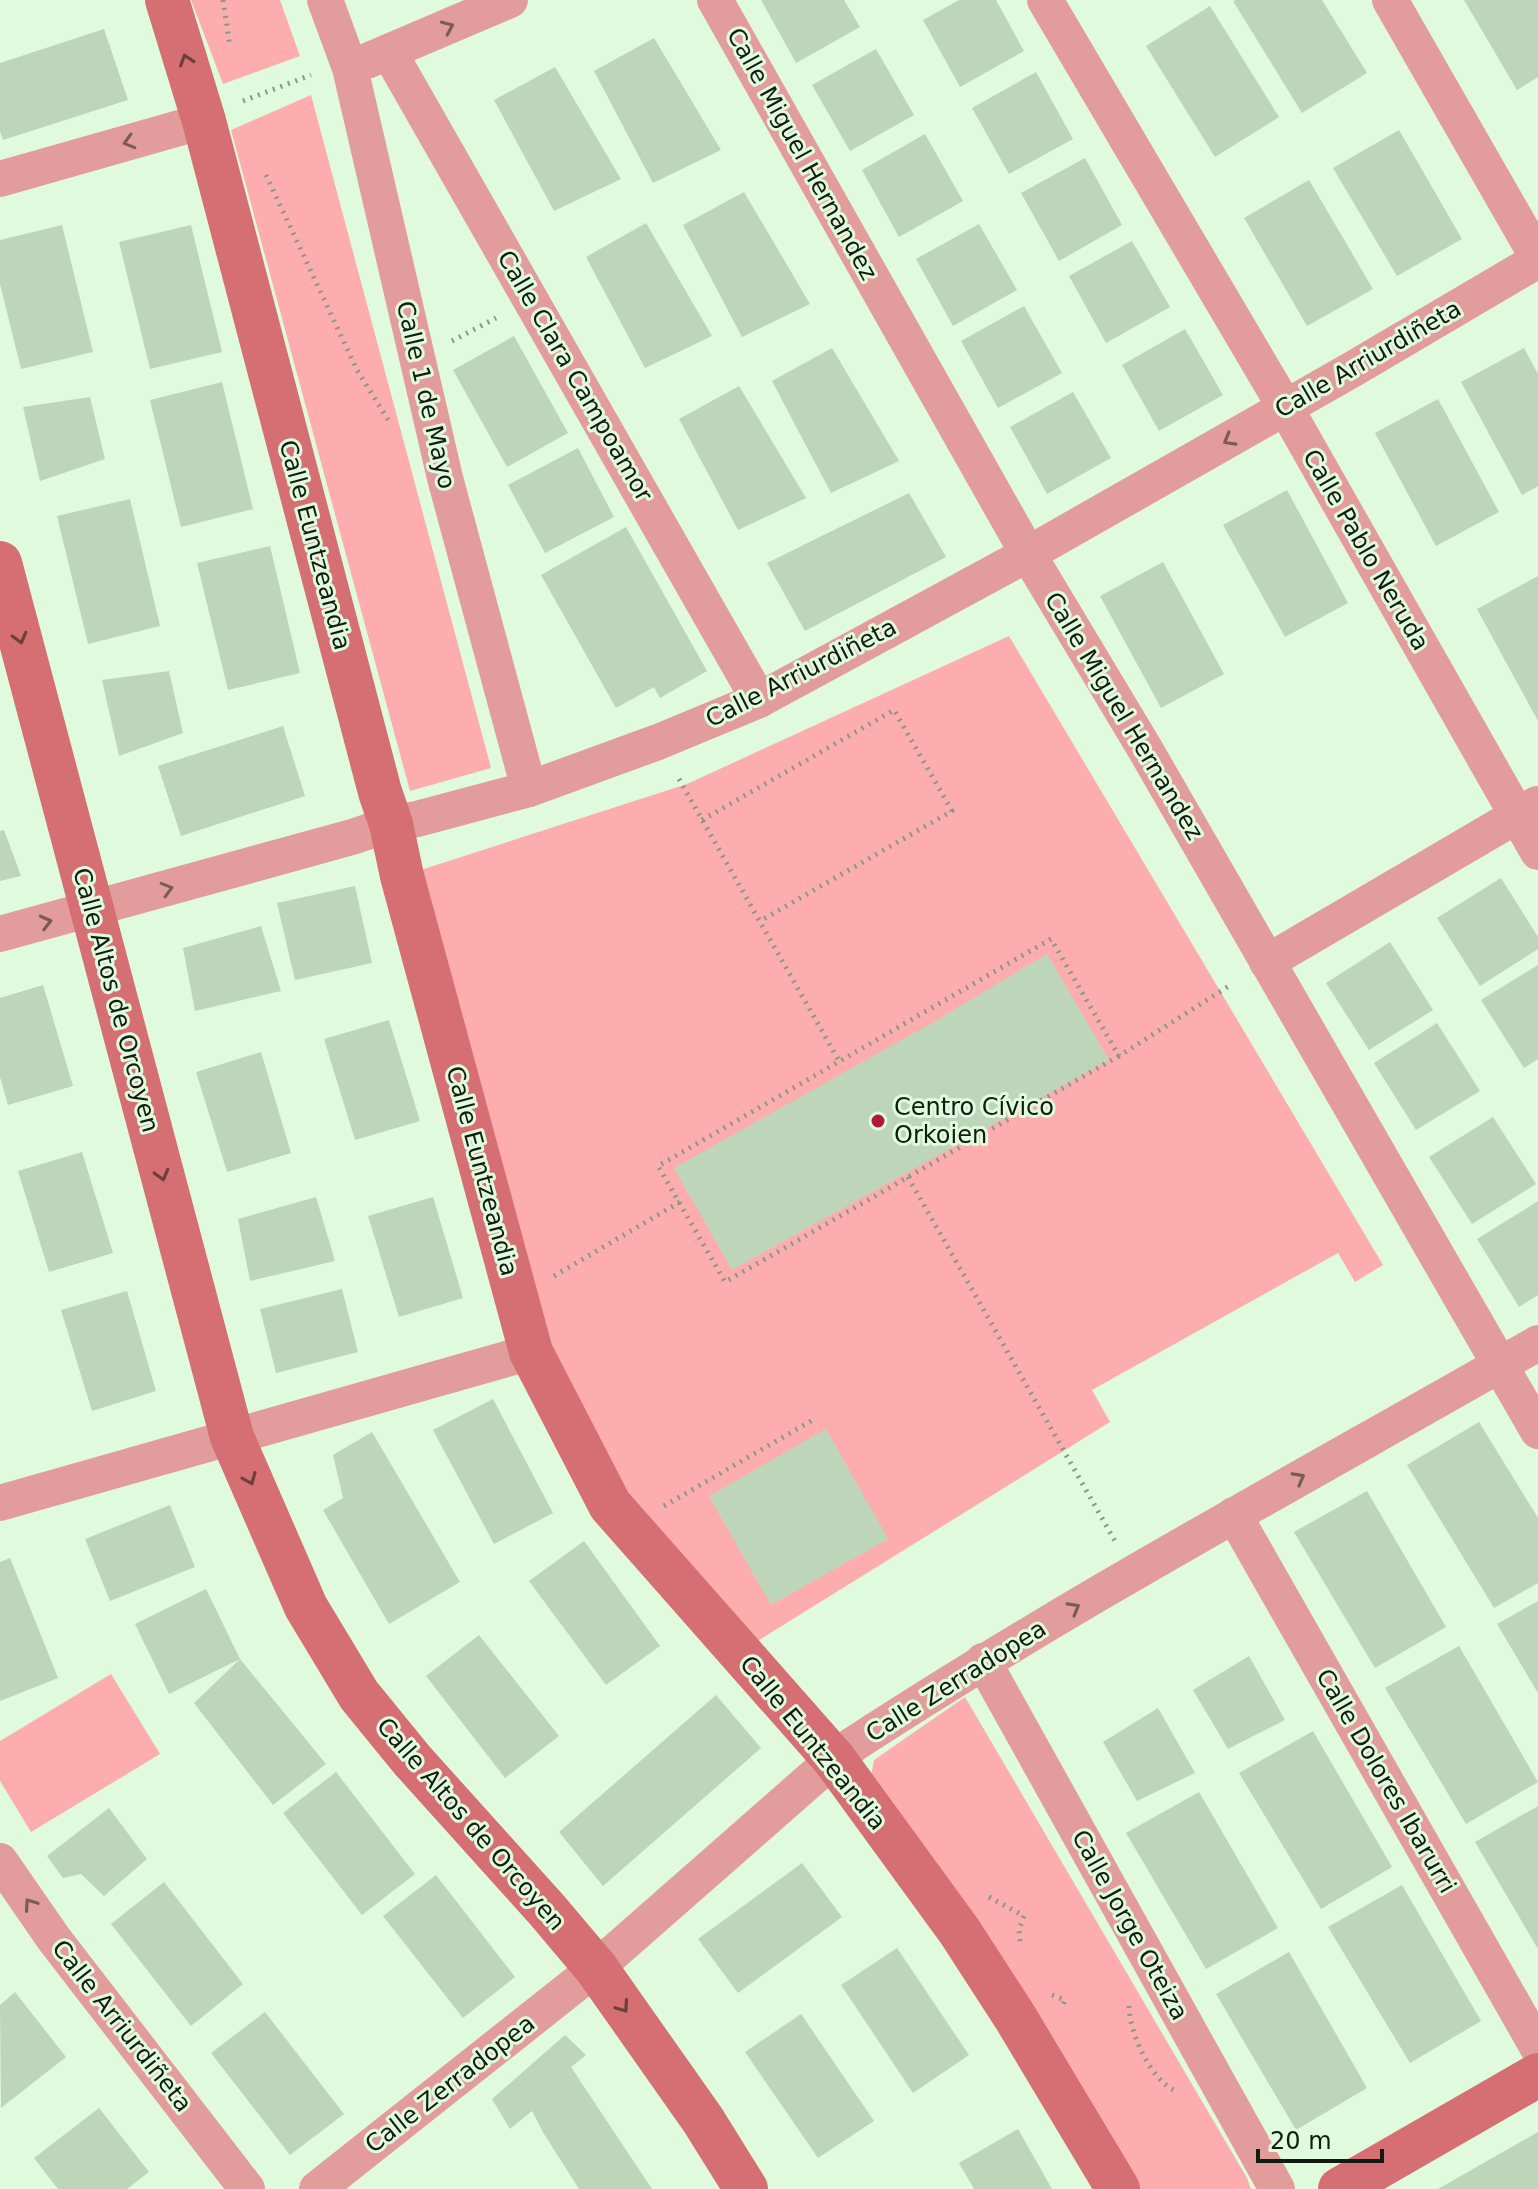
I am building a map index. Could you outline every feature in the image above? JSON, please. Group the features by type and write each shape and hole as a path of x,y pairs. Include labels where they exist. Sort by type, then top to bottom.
{"street":[{"name":"Calle Euntzeandia","path":"167,0 221,112 380,792 531,1352 610,1505 834,1759 960,1932 1118,2189"},
{"name":"Calle 1 de Mayo","path":"325,0 350,68 445,478 529,789"},
{"path":"350,68 510,0"},
{"name":"Calle Miguel Hernandez","path":"715,0 1028,554 1145,749 1538,1431"},
{"name":"Calle Pablo Neruda","path":"1045,0 1527,809 1538,852"},
{"path":"1390,0 1538,259"},
{"name":"Calle Clara Campoamor","path":"389,52 759,700"},
{"path":"0,179 221,112"},
{"name":"Calle Arriurdiñeta","path":"0,934 391,824 529,789 658,742 759,700 1028,554 1538,259"},
{"name":"Calle Altos de Orcoyen","path":"0,563 232,1437 306,1607 359,1695 412,1760 596,1968 703,2120 746,2189"},
{"path":"1267,962 1527,809"},
{"name":"Calle Zerradopea","path":"317,2189 596,1968 834,1759 983,1661 1538,1343"},
{"path":"0,1503 531,1352"},
{"name":"Calle Dolores Ibarurri","path":"1234,1515 1538,2048"},
{"name":"Calle Jorge Oteiza","path":"983,1661 1277,2189"},
{"name":"Calle Arriurdiñeta","path":"0,1861 54,1939 247,2189"},
{"path":"1340,2189 1538,2075"}],"path":[{"path":"223,0 232,59"},
{"path":"221,112 311,75"},
{"path":"265,173 357,370 398,435"},
{"path":"440,347 508,311"},
{"path":"702,820 894,710 952,811 760,921"},
{"path":"679,779 839,1061"},
{"path":"1119,1056 1051,939 658,1166 725,1282 1119,1056 1229,986"},
{"path":"908,1177 1115,1541"},
{"path":"543,1282 680,1202"},
{"path":"661,1508 816,1418"}],"shaded area":[{"path":"191,0 280,0 300,56 223,84"},
{"path":"311,95 491,768 410,791 231,130"},
{"path":"1009,636 1383,1265 1355,1282 1338,1253 1092,1390 1110,1422 740,1652 610,1505 531,1352 402,876 687,784"},
{"path":"111,1674 160,1754 31,1832 0,1781 0,1741"},
{"path":"965,1697 1251,2189 1137,2189 870,1781 874,1760"}],"building":[{"path":"761,0 844,0 860,27 796,63"},
{"path":"959,0 996,0 1024,51 960,87 923,20"},
{"path":"1322,0 1367,73 1302,113 1233,1"},
{"path":"1464,0 1538,0 1538,77 1517,90"},
{"path":"1210,6 1279,117 1215,157 1146,46"},
{"path":"104,29 128,100 3,140 0,131 0,63"},
{"path":"654,38 721,150 653,183 594,71"},
{"path":"876,49 914,115 850,151 812,85"},
{"path":"555,67 621,179 554,211 494,100"},
{"path":"1036,72 1073,139 1009,174 972,108"},
{"path":"1399,130 1462,239 1397,276 1333,168"},
{"path":"925,134 963,201 899,237 862,170"},
{"path":"1085,158 1122,225 1059,261 1021,193"},
{"path":"1309,180 1373,289 1307,326 1244,218"},
{"path":"744,192 810,304 742,337 683,225"},
{"path":"646,223 712,336 645,368 586,257"},
{"path":"979,224 1017,290 953,326 916,259"},
{"path":"62,225 93,352 21,369 0,284 0,240"},
{"path":"191,225 222,352 150,369 119,242"},
{"path":"1132,241 1170,307 1106,343 1069,276"},
{"path":"1024,306 1062,373 998,408 961,341"},
{"path":"1185,329 1223,395 1159,431 1122,365"},
{"path":"514,336 568,433 507,467 453,370"},
{"path":"832,348 899,461 831,493 772,381"},
{"path":"1524,348 1538,374 1538,486 1522,495 1461,382"},
{"path":"222,382 253,509 181,527 150,400"},
{"path":"739,386 806,498 738,530 679,419"},
{"path":"1073,392 1111,458 1047,494 1010,427"},
{"path":"90,397 105,459 40,481 23,407"},
{"path":"1438,399 1499,512 1436,546 1375,433"},
{"path":"578,448 614,517 545,553 508,485"},
{"path":"1287,490 1348,603 1285,637 1223,525"},
{"path":"909,493 946,557 805,631 767,563"},
{"path":"130,499 160,626 88,644 57,516"},
{"path":"626,527 707,671 660,698 654,687 616,708 541,575"},
{"path":"270,546 300,673 228,690 197,563"},
{"path":"1163,562 1224,674 1161,708 1100,596"},
{"path":"1538,576 1538,721 1477,609"},
{"path":"169,671 183,733 119,756 102,680"},
{"path":"283,726 305,796 181,836 158,766"},
{"path":"4,830 21,876 0,881 0,831"},
{"path":"1501,878 1538,937 1538,949 1480,986 1437,918"},
{"path":"355,886 372,963 295,980 277,903"},
{"path":"261,926 281,991 195,1011 183,948"},
{"path":"1390,942 1433,1010 1369,1050 1326,983"},
{"name":"Centro Cívico Orkoien","path":"1047,954 1109,1060 732,1270 674,1168 932,1023"},
{"path":"1538,965 1538,1059 1524,1068 1481,1000"},
{"path":"43,985 73,1086 8,1105 0,1077 0,998"},
{"path":"389,1020 420,1121 355,1140 324,1039"},
{"path":"1437,1023 1480,1091 1416,1130 1374,1063"},
{"path":"261,1052 291,1153 227,1172 196,1072"},
{"path":"1493,1117 1536,1184 1472,1224 1429,1157"},
{"path":"82,1152 113,1253 49,1272 18,1171"},
{"path":"316,1197 335,1261 250,1281 238,1219"},
{"path":"433,1197 463,1298 399,1317 368,1216"},
{"path":"1538,1201 1538,1295 1519,1307 1477,1239"},
{"path":"342,1289 358,1352 276,1373 260,1309"},
{"path":"127,1291 156,1391 92,1411 61,1310"},
{"path":"493,1399 553,1513 494,1544 433,1430"},
{"path":"1479,1422 1538,1518 1538,1583 1494,1608 1407,1465"},
{"path":"826,1429 888,1539 771,1605 709,1496"},
{"path":"372,1432 460,1582 389,1624 323,1510 343,1498 333,1455"},
{"path":"1367,1491 1446,1627 1375,1668 1294,1532"},
{"path":"170,1505 195,1567 110,1601 85,1539"},
{"path":"584,1541 660,1646 606,1685 529,1581"},
{"path":"10,1558 58,1678 0,1701 0,1562"},
{"path":"206,1589 240,1659 169,1694 135,1624"},
{"path":"1538,1601 1538,1693 1497,1624"},
{"path":"479,1635 559,1736 505,1778 426,1676"},
{"path":"1459,1646 1538,1782 1466,1824 1385,1688"},
{"path":"1249,1656 1285,1720 1228,1749 1193,1690"},
{"path":"240,1659 326,1764 273,1805 194,1703"},
{"path":"716,1695 761,1748 603,1886 559,1832"},
{"path":"1158,1708 1195,1773 1137,1801 1103,1742"},
{"path":"1313,1731 1392,1867 1321,1909 1239,1773"},
{"path":"336,1772 415,1874 362,1915 283,1813"},
{"path":"1199,1792 1278,1928 1206,1969 1126,1833"},
{"path":"1538,1806 1538,1949 1475,1842"},
{"path":"109,1808 147,1859 104,1896 81,1874 63,1878 47,1856"},
{"path":"802,1863 842,1917 738,1993 698,1939"},
{"path":"436,1875 515,1977 463,2018 383,1916"},
{"path":"164,1882 243,1984 191,2026 111,1924"},
{"path":"1402,1885 1481,2021 1410,2063 1328,1927"},
{"path":"897,1948 969,2055 913,2093 841,1985"},
{"path":"1289,1952 1367,2088 1296,2130 1216,1994"},
{"path":"15,1992 66,2057 1,2108 0,2005"},
{"path":"265,2012 344,2114 290,2155 211,2053"},
{"path":"801,2014 874,2121 818,2158 745,2052"},
{"path":"565,2035 586,2055 571,2067 652,2189 579,2189 532,2111 510,2129 492,2099"},
{"path":"99,2108 149,2172 127,2189 58,2189 34,2158"},
{"path":"1018,2129 1052,2189 974,2189 959,2163"},
{"path":"1538,2132 1538,2189 1438,2189"}],"place":[{"name":"Centro Cívico Orkoien","path":"878,1121"}]}
